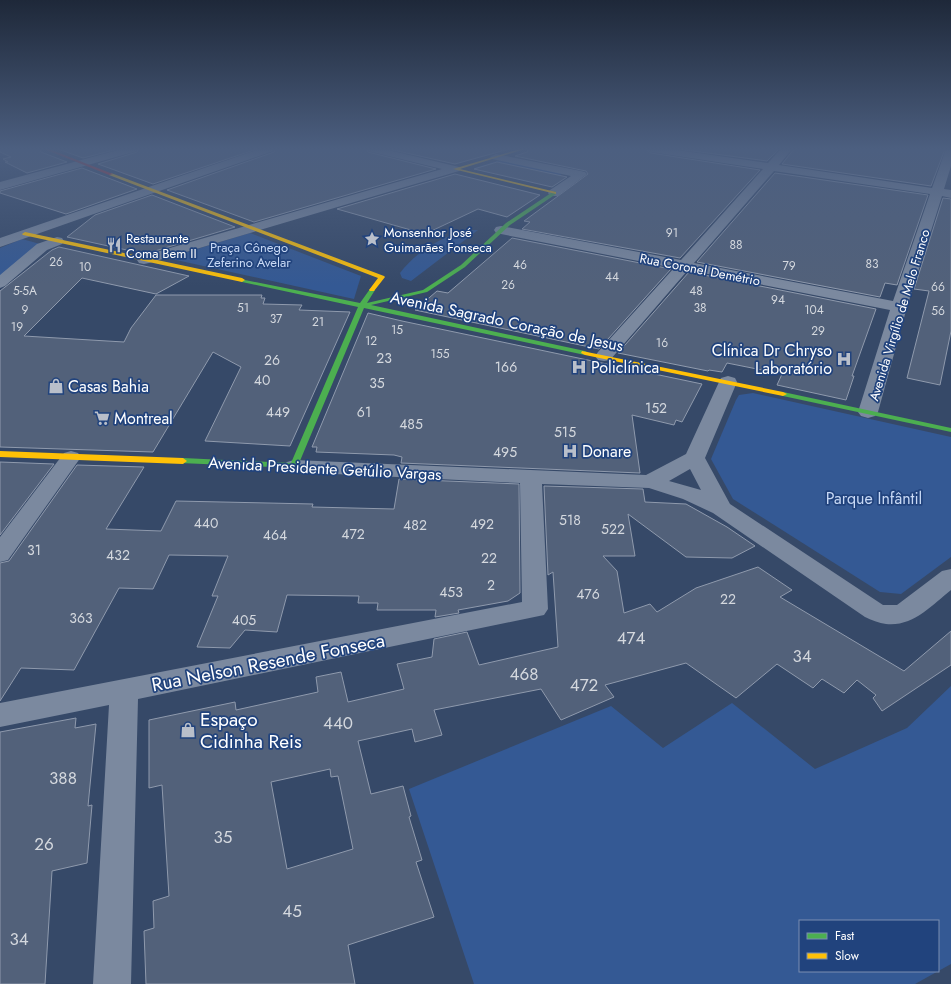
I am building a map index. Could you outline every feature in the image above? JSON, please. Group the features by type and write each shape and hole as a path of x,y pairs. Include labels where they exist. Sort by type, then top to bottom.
{"street":[{"path":"0,243 136,195"},
{"path":"168,195 382,278 362,305 294,466"},
{"path":"25,234 144,260 365,195"},
{"path":"362,305 425,291 463,266 501,230 551,195"},
{"path":"604,356 746,195"},
{"name":"Avenida Virgílio de Melo Franco","path":"868,412 899,307 943,195"},
{"name":"Rua Coronel Demétrio","path":"501,230 899,307"},
{"path":"0,283 42,247 57,241"},
{"name":"Avenida Sagrado Coração de Jesus","path":"144,260 951,430"},
{"path":"721,508 695,458 728,382"},
{"name":"Avenida Presidente Getúlio Vargas","path":"0,454 650,482 692,494 721,508 874,611 886,615 904,614 951,577"},
{"path":"0,554 71,457"},
{"name":"Avenida Presidente Getúlio Vargas","path":"650,482 695,458"},
{"name":"Rua Nelson Resende Fonseca","path":"0,715 535,609 531,478"},
{"path":"112,984 124,690"}],"green space":[{"path":"466,230 478,230 411,281 402,278 400,273 406,265 421,252 438,241"},
{"name":"Praça Cônego Zeferino Avelar","path":"250,233 361,276 354,299 167,258"},
{"path":"22,239 40,244 0,277 0,248"},
{"name":"Parque Infântil","path":"753,393 951,437 951,557 901,594 880,592 733,499 711,459 739,395"},
{"path":"951,686 951,964 939,971 939,920 799,920 799,972 937,972 915,984 474,984 409,789 611,706 663,748 732,703 815,769 907,728"}],"building":[{"path":"6,195 120,195 66,214"},
{"path":"152,195 235,227 145,254 67,237 95,215"},
{"path":"180,195 347,195 254,222"},
{"path":"384,195 540,195 507,217 478,209 425,234 337,209"},
{"path":"560,195 737,195 680,258 522,229 530,222 524,221"},
{"path":"756,195 928,195 897,285 885,283 880,297 697,262"},
{"path":"943,198 951,199 951,331 940,385 907,378 929,291 914,289"},
{"path":"512,238 671,269 599,349 415,310 437,291 448,293"},
{"path":"59,247 189,276 156,294 82,278 24,336 124,342 131,328 156,295 262,295 261,298 265,298 263,304 302,305 299,310 350,312 290,446 205,441 241,367 213,352 153,452 0,447 0,291 52,250"},
{"path":"689,272 876,309 852,376 854,376 846,400 777,385 782,374 727,363 722,372 708,371 618,353"},
{"path":"368,313 702,384 682,422 676,420 674,425 632,415 640,473 401,463 402,457 394,455 316,452 317,447 312,447"},
{"path":"0,462 54,464 0,535"},
{"path":"77,465 144,467 106,529 161,531 176,501 313,504 312,507 394,509 399,479 519,484 520,593 508,601 458,610 459,613 435,617 436,610 377,610 378,603 358,603 359,596 287,595 277,632 245,630 230,648 197,647 218,596 212,596 228,556 169,555 153,589 119,588 74,670 21,668 0,701 0,563 9,561"},
{"path":"544,486 643,489 645,502 686,504 727,527 755,546 732,558 686,557 628,514 635,556 603,556 617,571 624,613 650,604 657,612 696,588 758,567 792,590 780,597 904,671 951,631 951,665 882,711 873,698 876,695 857,680 844,693 822,679 813,688 777,664 736,698 686,663 605,685 614,697 561,720 541,689 434,710 442,735 415,742 412,729 358,741 371,794 403,786 411,816 409,817 422,860 416,862 434,917 348,945 355,984 146,984 144,931 154,928 153,901 169,896 162,785 149,788 149,720 235,702 236,710 318,692 316,677 341,672 348,702 404,689 397,664 432,657 434,639 467,632 479,665 558,647 553,572 548,575","holes":["330,769 331,777 338,776 353,849 287,869 271,782"]},
{"path":"76,718 75,728 96,724 88,806 92,805 87,863 52,871 45,984 0,984 0,732"}],"traffic: fast":[{"path":"369,304 425,291 463,266 508,224 551,195"},
{"path":"242,280 585,353"},
{"path":"183,461 294,466 362,305 372,290"},
{"path":"783,394 951,430"}],"traffic: slow":[{"path":"166,195 382,277 372,290"},
{"path":"25,234 242,280"},
{"path":"585,353 783,394"},
{"path":"0,454 183,461"}],"place":[{"name":"Monsenhor José Guimarães Fonseca","path":"372,239"},
{"name":"Restaurante Coma Bem II","path":"114,245"},
{"name":"Clínica Dr Chryso Laboratório","path":"844,359"},
{"name":"Policlínica","path":"579,367"},
{"name":"Casas Bahia","path":"56,386"},
{"name":"Montreal","path":"102,418"},
{"name":"Donare","path":"570,451"},
{"name":"Espaço Cidinha Reis","path":"188,730"}]}
